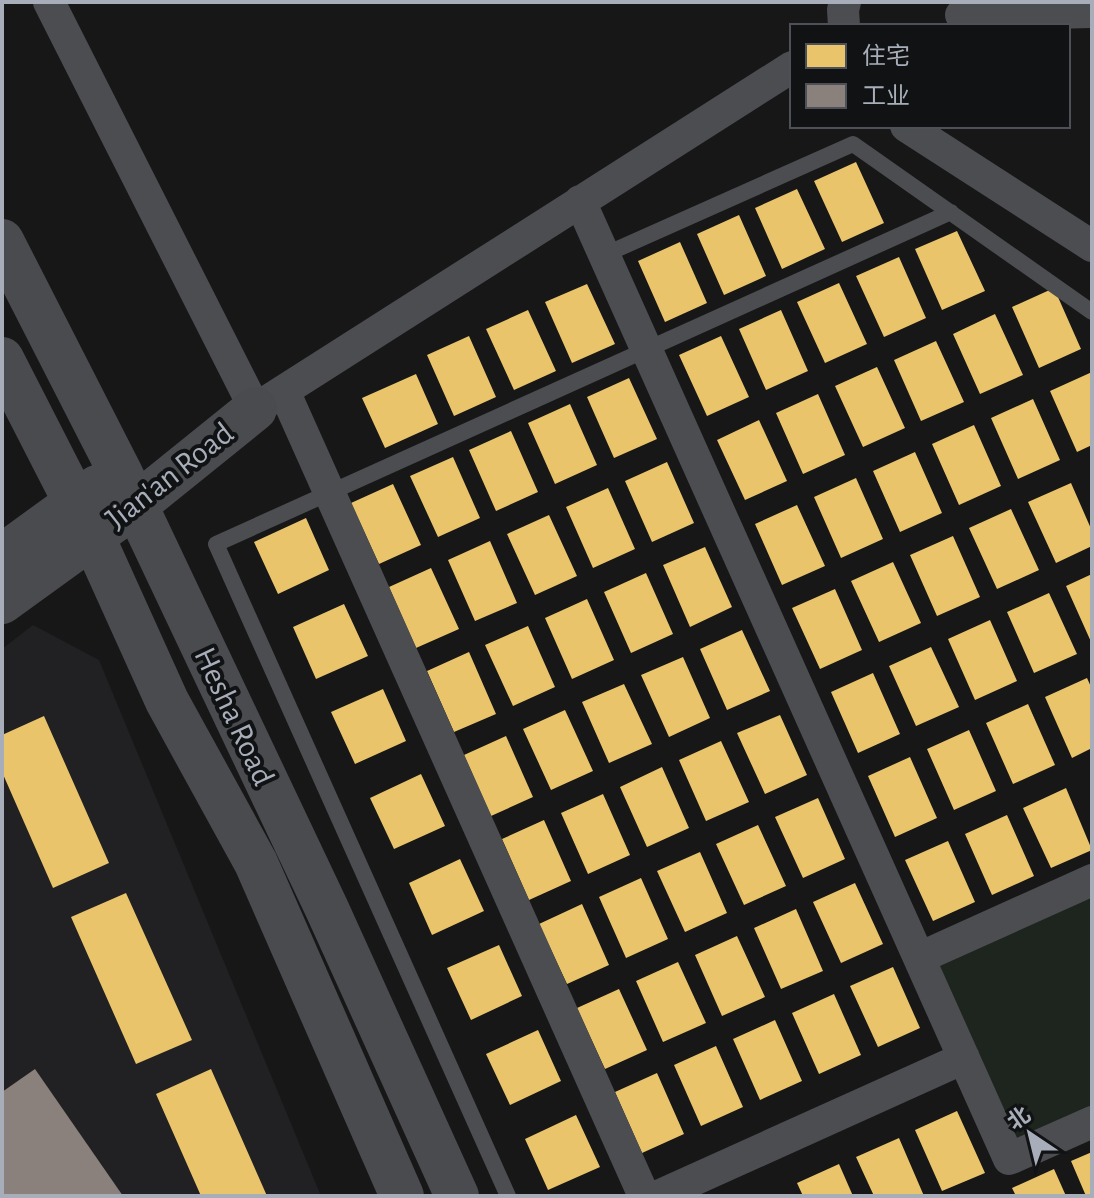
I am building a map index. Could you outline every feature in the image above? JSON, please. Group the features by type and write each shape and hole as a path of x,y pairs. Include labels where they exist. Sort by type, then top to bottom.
{"main road":[{"name":"Hesha Road","path":"2,241 128,489 327,909 457,1196"},
{"name":"Hesha Road","path":"2,359 83,519 167,701 256,863 402,1196"},
{"name":"Jian'an Road","path":"2,556 83,519 269,400"},
{"name":"Jian'an Road","path":"2,602 83,519"}],"street":[{"path":"49,2 269,400 329,493 644,1196"},
{"path":"844,24 845,2"},
{"path":"960,14 1092,12"},
{"path":"269,400 790,68"},
{"path":"909,128 1092,246"},
{"path":"580,201 1009,1159 1092,1122"},
{"path":"919,958 1092,880"},
{"path":"658,1196 964,1058"}],"lane":[{"path":"604,255 853,144 1092,312"},
{"path":"508,1196 216,544 951,212"}],"shaded area":[{"path":"33,625 99,660 321,1196 2,1196 2,649"},
{"path":"1092,895 1092,1107 1017,1141 937,965"}],"building: 住宅":[{"path":"856,162 884,223 842,242 814,181"},
{"path":"797,189 825,249 782,269 755,208"},
{"path":"739,215 766,276 724,295 697,234"},
{"path":"957,231 985,291 942,310 915,249"},
{"path":"680,242 707,303 665,322 638,261"},
{"path":"899,257 926,318 884,337 856,276"},
{"path":"839,283 867,344 825,363 797,302"},
{"path":"587,284 615,344 572,363 545,302"},
{"path":"1054,288 1081,349 1039,368 1012,307"},
{"path":"528,310 556,371 514,390 486,329"},
{"path":"781,310 808,371 766,390 739,329"},
{"path":"995,314 1023,375 980,394 953,334"},
{"path":"469,336 496,397 454,416 427,355"},
{"path":"721,336 749,397 707,416 679,355"},
{"path":"936,341 964,402 921,421 894,360"},
{"path":"877,367 905,428 863,447 835,386"},
{"path":"1092,372 1092,445 1077,452 1050,391"},
{"path":"416,374 438,424 385,448 362,398"},
{"path":"629,378 657,439 614,458 587,397"},
{"path":"818,394 845,455 803,474 776,413"},
{"path":"1033,399 1060,460 1018,479 991,418"},
{"path":"570,404 597,465 555,484 528,423"},
{"path":"759,420 787,481 745,500 717,440"},
{"path":"974,425 1001,486 959,505 932,444"},
{"path":"511,431 538,492 496,511 469,450"},
{"path":"915,452 942,513 900,532 873,471"},
{"path":"453,457 480,518 438,537 410,476"},
{"path":"667,462 694,523 652,542 625,481"},
{"path":"856,478 883,539 841,558 814,497"},
{"path":"1071,483 1092,531 1092,546 1056,563 1028,502"},
{"path":"393,484 421,545 379,564 351,503"},
{"path":"608,488 635,549 593,568 566,507"},
{"path":"797,505 825,566 782,585 755,524"},
{"path":"1011,509 1039,570 997,589 969,528"},
{"path":"549,515 577,576 535,595 507,534"},
{"path":"306,518 329,570 278,594 254,542"},
{"path":"953,536 980,597 937,616 910,555"},
{"path":"490,541 517,603 475,621 448,560"},
{"path":"705,547 732,607 690,627 663,565"},
{"path":"893,562 921,623 879,642 851,581"},
{"path":"431,568 459,629 416,648 389,587"},
{"path":"646,573 673,634 631,653 604,592"},
{"path":"1092,574 1092,644 1066,586"},
{"path":"835,589 862,650 820,669 792,608"},
{"path":"1049,593 1077,654 1034,673 1007,612"},
{"path":"587,599 614,660 572,679 545,618"},
{"path":"344,604 368,656 316,679 293,627"},
{"path":"990,620 1017,681 975,700 948,639"},
{"path":"528,626 555,687 513,706 485,645"},
{"path":"742,630 770,691 727,710 700,649"},
{"path":"931,647 959,707 916,726 889,666"},
{"path":"469,652 496,714 454,732 427,671"},
{"path":"683,657 710,718 669,737 641,675"},
{"path":"873,673 900,734 858,753 831,692"},
{"path":"1087,678 1092,689 1092,748 1072,758 1045,697"},
{"path":"624,684 652,744 609,763 582,702"},
{"path":"383,689 406,741 355,764 331,712"},
{"path":"1028,704 1055,765 1013,784 986,723"},
{"path":"565,710 593,771 551,790 523,729"},
{"path":"780,715 807,775 765,794 737,733"},
{"path":"44,716 109,863 53,888 2,772 2,735"},
{"path":"969,730 996,791 954,810 927,749"},
{"path":"506,736 533,797 491,816 464,755"},
{"path":"721,741 749,802 706,821 679,760"},
{"path":"910,757 937,818 895,837 868,776"},
{"path":"662,767 689,828 647,847 620,787"},
{"path":"421,774 445,826 394,849 370,798"},
{"path":"1066,788 1092,850 1051,868 1023,808"},
{"path":"603,794 630,855 588,874 561,813"},
{"path":"818,798 845,859 803,878 775,817"},
{"path":"1007,815 1034,876 992,895 965,834"},
{"path":"544,820 571,881 529,900 502,839"},
{"path":"758,825 786,886 744,905 716,844"},
{"path":"948,841 975,902 933,921 905,860"},
{"path":"700,852 727,913 685,932 657,871"},
{"path":"460,859 484,911 432,935 409,883"},
{"path":"641,878 668,939 626,958 599,897"},
{"path":"855,883 883,944 841,963 813,902"},
{"path":"126,893 192,1040 136,1064 71,917"},
{"path":"582,904 609,965 567,984 539,924"},
{"path":"796,909 823,971 781,989 754,928"},
{"path":"737,936 765,997 722,1016 695,955"},
{"path":"499,945 522,996 471,1020 447,968"},
{"path":"678,962 706,1023 663,1042 636,981"},
{"path":"893,967 920,1028 878,1047 850,986"},
{"path":"619,989 647,1050 605,1069 577,1008"},
{"path":"834,994 861,1055 819,1074 792,1013"},
{"path":"775,1020 802,1081 760,1100 733,1039"},
{"path":"538,1030 561,1081 510,1105 486,1054"},
{"path":"716,1046 743,1107 701,1126 674,1065"},
{"path":"211,1069 267,1196 201,1196 156,1094"},
{"path":"657,1073 684,1134 642,1153 615,1092"},
{"path":"957,1111 985,1173 942,1191 915,1130"},
{"path":"576,1115 600,1167 548,1190 525,1139"},
{"path":"899,1138 924,1196 874,1196 856,1157"},
{"path":"1092,1152 1092,1196 1086,1196 1071,1161"},
{"path":"839,1164 853,1196 803,1196 797,1183"},
{"path":"1054,1169 1066,1196 1016,1196 1012,1188"}],"building: 工业":[{"path":"35,1069 123,1196 2,1196 2,1092"}]}
